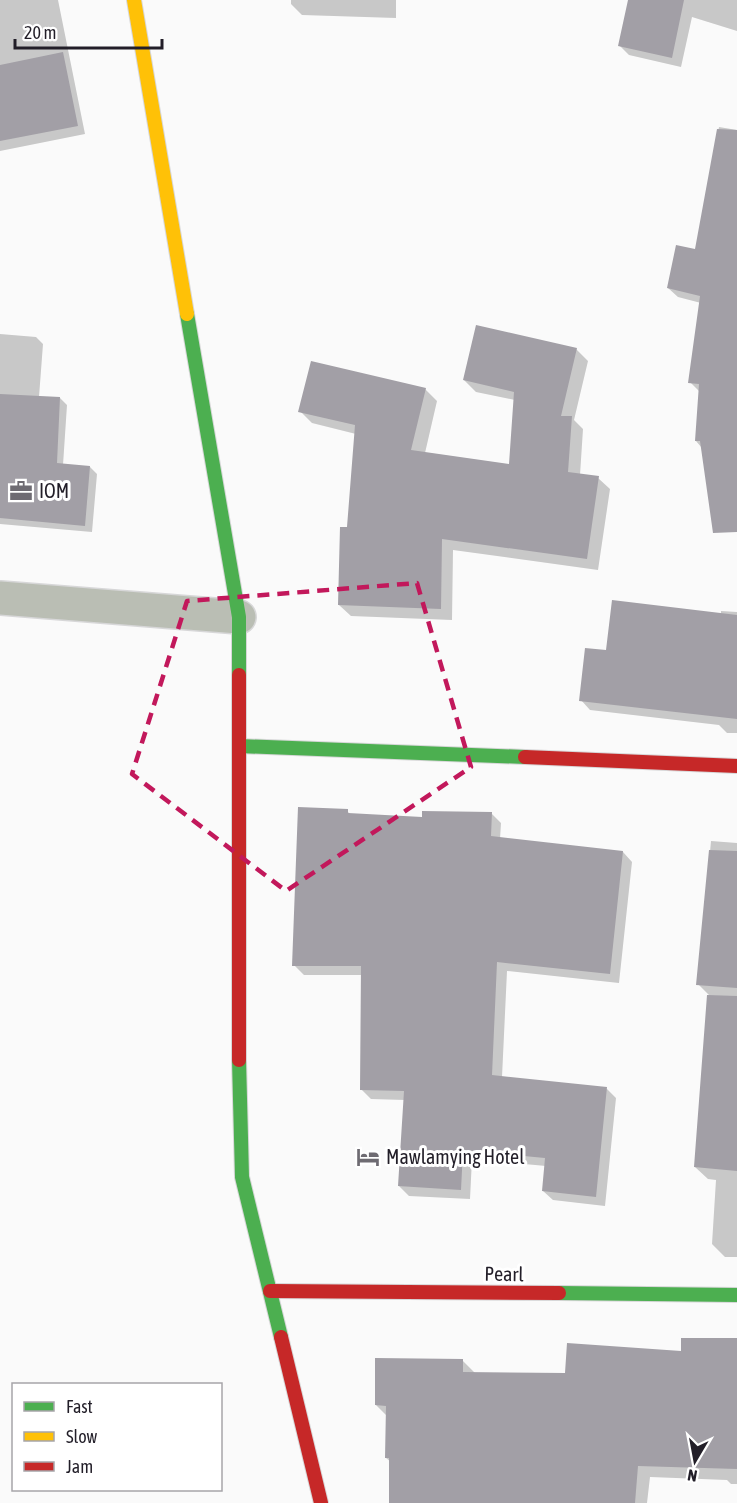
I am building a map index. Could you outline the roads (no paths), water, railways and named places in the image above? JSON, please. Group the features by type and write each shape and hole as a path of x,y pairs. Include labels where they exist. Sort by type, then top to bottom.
{"main road":[{"path":"134,0 239,617 238,1036 242,1177 321,1503"},
{"path":"239,746 737,766"},
{"name":"Pearl","path":"270,1291 737,1295"}],"street":[{"path":"0,598 239,617"}],"place":[{"name":"IOM","path":"21,491"},
{"name":"Mawlamying Hotel","path":"368,1157"}]}
